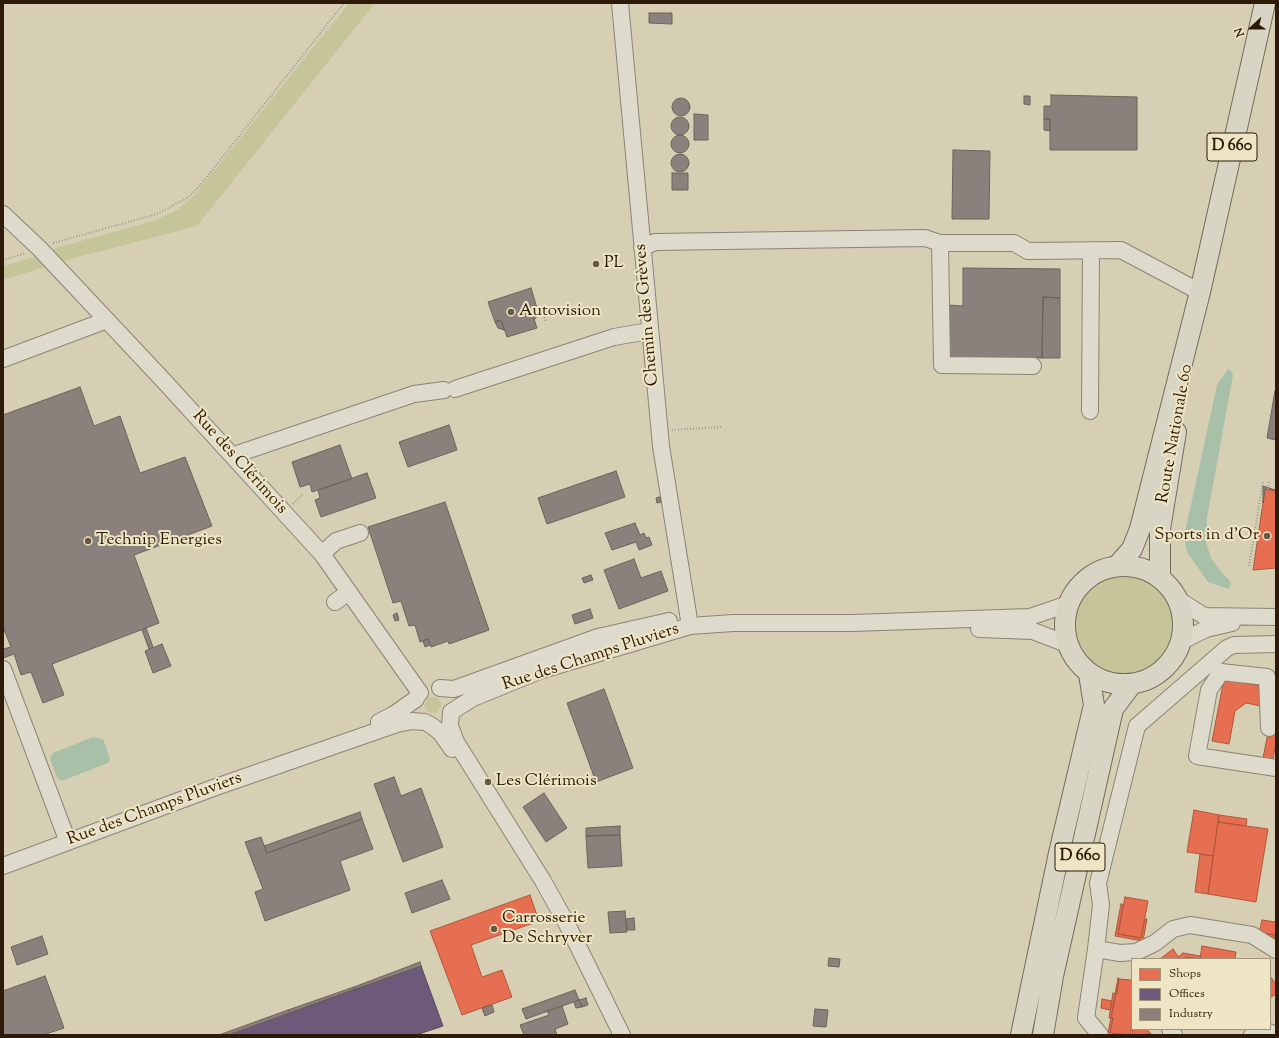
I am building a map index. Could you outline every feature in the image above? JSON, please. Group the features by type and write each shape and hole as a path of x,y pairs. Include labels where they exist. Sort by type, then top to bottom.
{"main road":[{"name":"Route Nationale 60","path":"1117,566 1132,549 1140,529 1200,292 1265,3"},
{"name":"Route Nationale 60","path":"1160,578 1160,529 1200,292"},
{"path":"1117,566 1140,568 1160,578 1171,588 1179,600 1184,620 1182,641 1172,662 1154,678 1131,685 1109,683 1089,674 1076,660 1068,644 1064,624 1068,604 1080,586 1097,572 1117,566"},
{"name":"D 660","path":"1021,1035 1054,876 1094,705 1089,674"},
{"name":"D 660","path":"1043,1035 1053,976 1113,709 1131,685"}],"street":[{"name":"Chemin des Grèves","path":"620,3 659,431 690,626"},
{"name":"Rue des Clérimois","path":"3,214 40,249 107,320 322,554 418,696"},
{"path":"642,248 655,242 925,238 940,243 1014,243 1028,251 1122,250 1200,292"},
{"path":"940,243 942,366 1033,366"},
{"path":"1090,411 1091,250"},
{"path":"3,359 107,320"},
{"path":"235,458 240,453 414,394 450,389 614,337 649,331"},
{"path":"322,554 336,541 360,533"},
{"path":"335,602 349,592"},
{"path":"1179,600 1204,616 1257,618 1276,617"},
{"path":"690,626 733,623 852,623 1030,617 1068,604"},
{"path":"1182,641 1206,629 1257,618"},
{"name":"Rue des Champs Pluviers","path":"440,688 454,689 598,637 674,620 690,626"},
{"path":"852,623 1033,631 1068,644"},
{"name":"Rue des Champs Pluviers","path":"451,712 473,698 542,670 690,626"},
{"path":"1100,1035 1086,1018 1101,905 1098,883 1136,726 1227,648 1234,645 1276,644"},
{"path":"3,669 68,842"},
{"path":"1269,728 1267,677 1221,672 1209,690 1197,756 1276,768"},
{"path":"514,835 440,732 417,715 415,710 418,696 429,688 440,688 451,700 450,726 456,742 514,835 568,926 622,1035"},
{"name":"Rue des Champs Pluviers","path":"306,755 393,715 418,696"},
{"path":"427,723 444,721 451,712"},
{"name":"Rue des Champs Pluviers","path":"3,866 306,755 397,724 412,721 427,723"},
{"path":"1096,949 1120,953 1136,952 1155,943 1172,929 1190,925 1252,935 1276,950"},
{"path":"1252,1035 1258,1032 1269,1032 1276,1035"}],"path":[{"path":"3,260 40,249 56,242 157,214 187,198 199,187 344,3"},
{"path":"532,313 542,310 546,322"},
{"path":"659,431 690,427 722,427"},
{"path":"1250,566 1262,481"},
{"path":"1268,490 1269,482"}],"shaded area":[{"path":"349,3 375,3 197,226 71,259 3,280 3,266 31,258 56,248 153,221 177,210 193,197"},
{"path":"1228,369 1233,375 1207,518 1206,542 1211,558 1221,572 1231,582 1229,589 1208,582 1187,552 1184,537 1217,385"},
{"path":"1124,573 1144,577 1161,588 1172,605 1176,625 1172,645 1161,662 1144,673 1124,677 1104,673 1087,662 1076,645 1072,625 1076,605 1087,588 1104,577"},
{"path":"433,697 439,699 441,705 439,711 433,713 427,711 425,705 427,699"},
{"path":"93,737 103,739 110,758 108,763 62,781 57,778 50,758 53,753"}],"building: Shops":[{"name":"Sports in d’Or","path":"1265,489 1276,491 1276,568 1253,570"},
{"path":"1224,679 1261,686 1259,700 1262,701 1261,706 1246,703 1235,711 1229,744 1212,741"},
{"path":"1273,708 1276,709 1276,741 1273,760 1263,758"},
{"path":"1194,810 1219,815 1213,856 1187,852"},
{"path":"1219,815 1247,819 1246,826 1218,822"},
{"path":"1218,822 1268,829 1256,902 1208,894"},
{"path":"1200,854 1213,856 1208,894 1195,892"},
{"path":"530,895 539,921 471,945 482,977 502,970 512,997 462,1015 430,931"},
{"path":"1125,897 1148,901 1141,938 1118,934"},
{"path":"1121,904 1123,905 1118,934 1141,938 1145,919 1147,919 1143,941 1115,936"},
{"path":"1262,920 1276,922 1276,935 1259,933"},
{"path":"1259,933 1276,935 1276,938 1259,935"},
{"path":"1202,946 1236,952 1235,958 1200,958"},
{"path":"1173,949 1179,958 1161,958"},
{"path":"1183,953 1200,956 1200,958 1179,958 1178,957"},
{"path":"1271,977 1276,984 1276,994 1271,997"},
{"path":"1118,978 1117,994 1115,994"},
{"path":"1119,979 1131,980 1131,1035 1110,1033 1113,1018 1111,1018"},
{"path":"1113,993 1115,994 1111,1018 1109,1018"},
{"path":"1102,999 1112,1001 1110,1010 1101,1008"},
{"path":"1111,1018 1113,1018 1110,1033 1108,1033"},
{"path":"1132,1030 1148,1030 1151,1034 1133,1035"}],"building: Offices":[{"path":"421,966 443,1026 416,1035 228,1035"}],"building: Industry":[{"path":"649,13 672,13 672,24 649,23"},
{"path":"1051,95 1137,97 1137,150 1050,150 1050,119 1044,119 1044,106 1051,106"},
{"path":"1024,96 1030,96 1030,105 1024,104"},
{"path":"681,98 687,101 690,107 687,113 681,116 675,113 672,107 675,101"},
{"path":"694,114 708,115 708,140 694,140"},
{"path":"680,117 686,120 689,126 686,132 680,135 674,132 671,126 674,120"},
{"path":"1044,119 1050,119 1050,131 1044,130"},
{"path":"680,135 686,138 689,144 686,150 680,153 674,150 671,144 674,138"},
{"path":"953,150 990,151 989,219 952,219"},
{"path":"680,154 686,157 689,163 686,169 680,172 674,169 671,163 674,157"},
{"path":"672,173 688,173 688,190 672,190"},
{"path":"963,268 1060,269 1060,298 1043,297 1042,358 948,357 948,305 963,306"},
{"name":"Autovision","path":"531,288 537,308 531,310 537,328 507,337 501,320 495,322 488,302"},
{"path":"1043,297 1060,298 1060,358 1042,358"},
{"path":"537,308 538,315 534,320 531,310"},
{"path":"501,320 504,330 498,328 495,322"},
{"name":"Technip Energies","path":"80,387 94,426 120,416 140,473 185,457 212,526 134,555 159,623 52,664 64,695 43,703 31,672 21,675 14,654 3,658 3,649 11,647 3,627 3,415"},
{"path":"1276,391 1276,440 1267,438"},
{"path":"449,425 457,450 408,467 399,442"},
{"path":"340,445 352,479 312,492 310,484 300,487 292,462"},
{"path":"616,471 625,497 547,524 538,498"},
{"path":"367,473 376,498 321,517 315,500 320,498 318,490"},
{"path":"1263,486 1275,490 1265,489 1263,503"},
{"path":"660,497 661,502 657,503 656,498"},
{"path":"445,502 489,630 449,644 448,641 431,647 428,639 420,642 415,625 409,626 401,601 393,603 368,527"},
{"path":"635,523 640,535 644,533 646,538 649,537 652,545 639,550 636,542 612,550 605,533"},
{"path":"634,559 641,578 661,571 668,591 619,609 604,570"},
{"path":"591,575 593,580 584,583 582,578"},
{"path":"590,609 593,618 575,624 572,615"},
{"path":"397,613 399,620 395,621 393,615"},
{"path":"146,628 153,647 149,649 142,630"},
{"path":"428,639 430,645 425,647 423,641"},
{"path":"162,644 171,666 153,673 145,651"},
{"path":"604,689 633,768 596,782 567,703"},
{"path":"394,777 401,796 421,788 443,847 403,862 374,784"},
{"path":"544,793 567,828 546,842 523,807"},
{"path":"360,812 362,819 267,853 264,846"},
{"path":"362,819 373,849 340,861 350,890 265,921 255,892 263,889 245,842 261,837 267,853"},
{"path":"620,826 620,835 586,836 586,828"},
{"path":"620,835 622,866 588,868 586,836"},
{"path":"442,880 450,899 412,913 405,893"},
{"path":"625,911 627,932 610,933 608,912"},
{"path":"634,918 635,930 627,930 626,919"},
{"path":"42,936 48,954 17,965 11,947"},
{"path":"829,958 840,959 839,967 828,966"},
{"path":"420,962 421,966 355,989 354,987"},
{"path":"45,976 64,1028 43,1035 3,1035 3,991"},
{"path":"354,987 355,989 289,1013 288,1010"},
{"path":"575,990 579,1000 526,1019 522,1009"},
{"path":"586,998 588,1005 582,1007 579,1000"},
{"path":"579,1000 582,1007 576,1008 574,1002"},
{"path":"492,1005 494,1012 485,1016 482,1008"},
{"path":"562,1006 568,1024 555,1029 557,1035 524,1035 520,1025 549,1015 547,1011"},
{"path":"815,1009 828,1010 826,1027 813,1026"},
{"path":"288,1010 289,1013 228,1035 219,1035"}],"place":[{"name":"PL","path":"596,264"},
{"name":"Autovision","path":"511,312"},
{"name":"Sports in d’Or","path":"1267,536"},
{"name":"Technip Energies","path":"88,541"},
{"name":"Les Clérimois","path":"488,782"},
{"name":"Carrosserie De Schryver","path":"494,929"}]}
